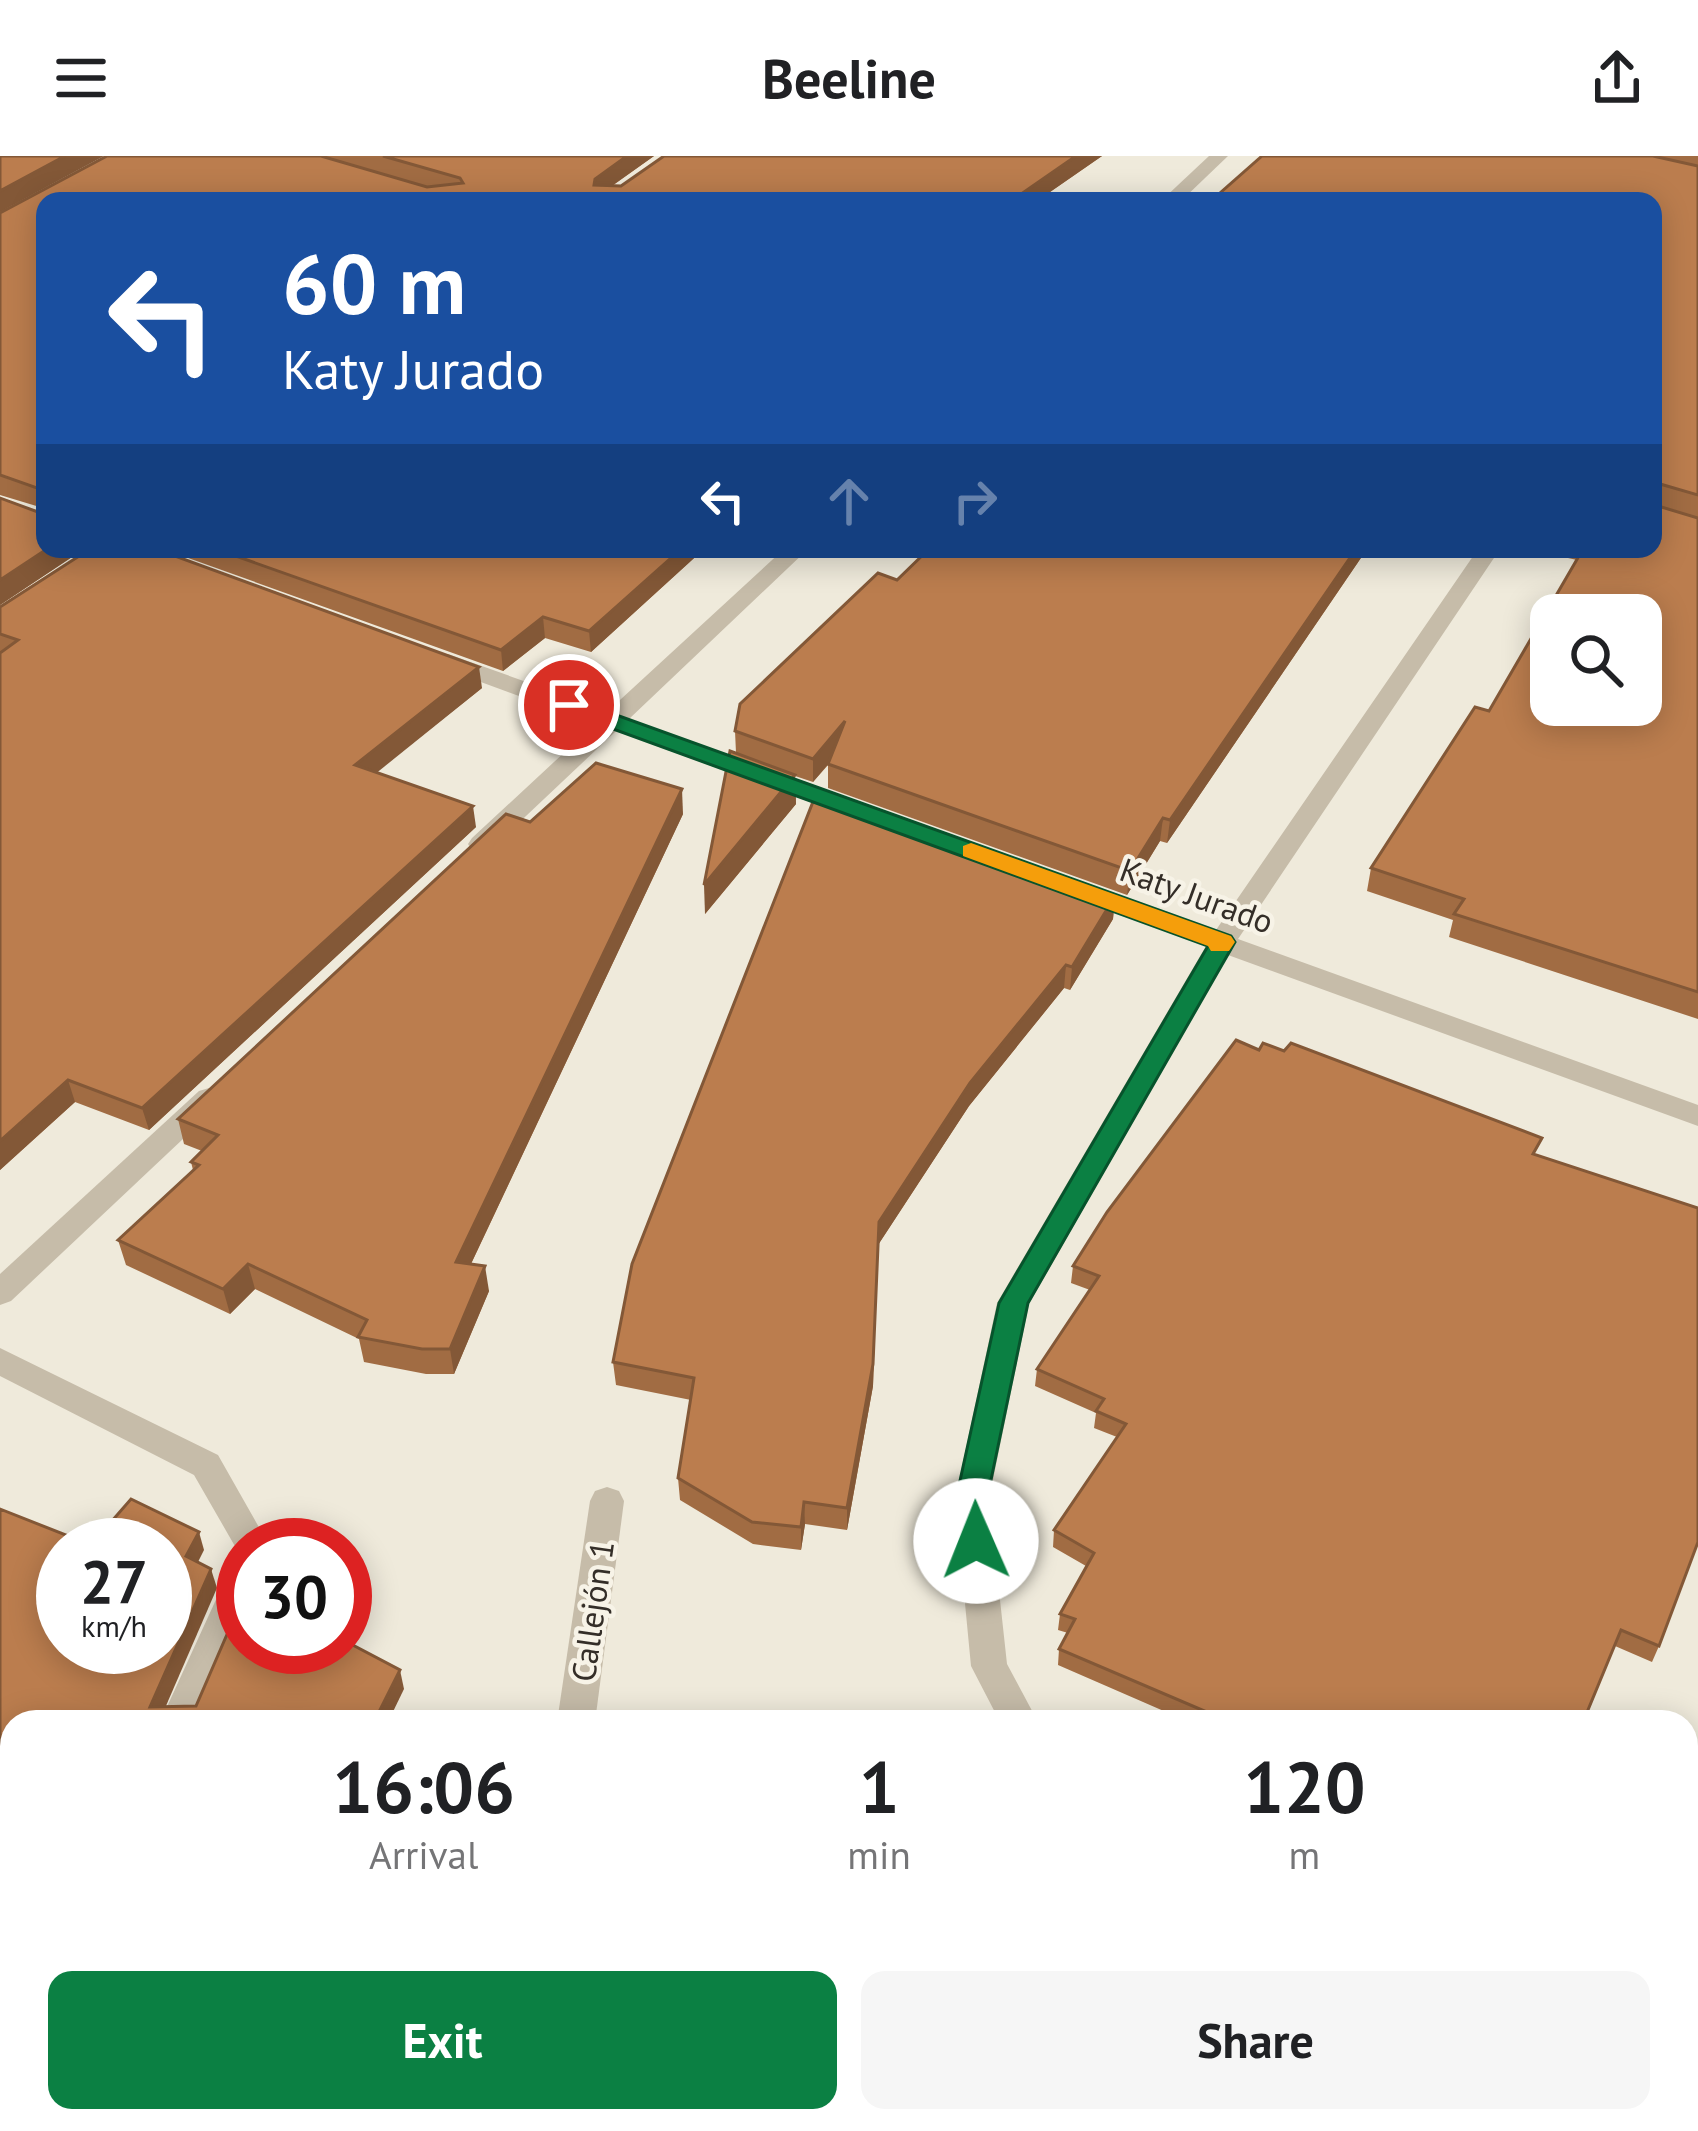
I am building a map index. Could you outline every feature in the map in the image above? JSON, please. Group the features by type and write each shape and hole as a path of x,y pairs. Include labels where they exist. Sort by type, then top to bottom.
{"street":[{"path":"1181,192 1219,156"},
{"path":"455,868 787,558"},
{"path":"1013,1710 989,1666 972,1499 1013,1303 1222,942 1483,558"},
{"path":"415,650 874,815"},
{"name":"Katy Jurado","path":"1048,879 1698,1116"},
{"path":"0,1293 228,1081"},
{"path":"0,1361 206,1465 236,1518"},
{"name":"Callejón 1","path":"578,1710 607,1501"},
{"path":"184,1710 216,1639"}],"building":[{"path":"0,156 65,156 0,191"},
{"path":"107,156 321,156 427,187 463,183 460,178 383,156 627,156 595,179 594,185 621,186 664,156 1076,156 1024,192 39,192"},
{"path":"1262,156 1653,156 1698,166 1698,495 1662,485 1662,192 1221,192"},
{"path":"36,194 36,488 0,475 0,213"},
{"path":"0,498 36,511 36,556 0,580"},
{"path":"1662,507 1698,518 1698,992 1454,914 1464,899 1371,868 1475,707 1489,711 1530,640 1530,726 1662,726 1662,594 1557,594 1578,558 1662,558"},
{"path":"76,558 181,558 479,667 355,765 473,806 142,1108 68,1080 0,1141 0,653 18,640 0,634 0,607"},
{"path":"241,558 671,558 589,631 543,617 501,650"},
{"path":"920,558 1350,558 1130,871 828,764 845,721 813,759 735,731 740,704 878,573 897,580"},
{"path":"730,751 795,775 704,885"},
{"path":"596,763 682,789 456,1262 485,1266 450,1349 422,1349 358,1337 367,1320 248,1264 223,1289 118,1240 199,1165 191,1162 218,1135 178,1119 506,814 530,822"},
{"path":"818,789 1115,896 1072,967 1066,965 970,1083 879,1222 873,1364 847,1508 804,1502 801,1527 752,1522 678,1478 694,1378 613,1362 632,1264"},
{"path":"1236,1040 1259,1050 1263,1043 1284,1051 1291,1043 1542,1138 1533,1154 1698,1208 1698,1542 1659,1646 1621,1630 1588,1710 1202,1710 1059,1649 1075,1619 1060,1614 1094,1553 1054,1530 1126,1424 1096,1411 1104,1399 1037,1369 1099,1276 1073,1266 1107,1212"},
{"path":"131,1499 170,1518 114,1518"},
{"path":"0,1509 36,1523 36,1674 165,1674 150,1707 196,1706 216,1660 216,1674 372,1674 372,1655 400,1670 380,1710 0,1710"},
{"path":"192,1559 211,1569 192,1612"}],"slow traffic":[{"path":"971,851 1222,942 1220,945"}],"route":[{"path":"569,705 1222,942 1013,1303 972,1499 976,1541"}]}
